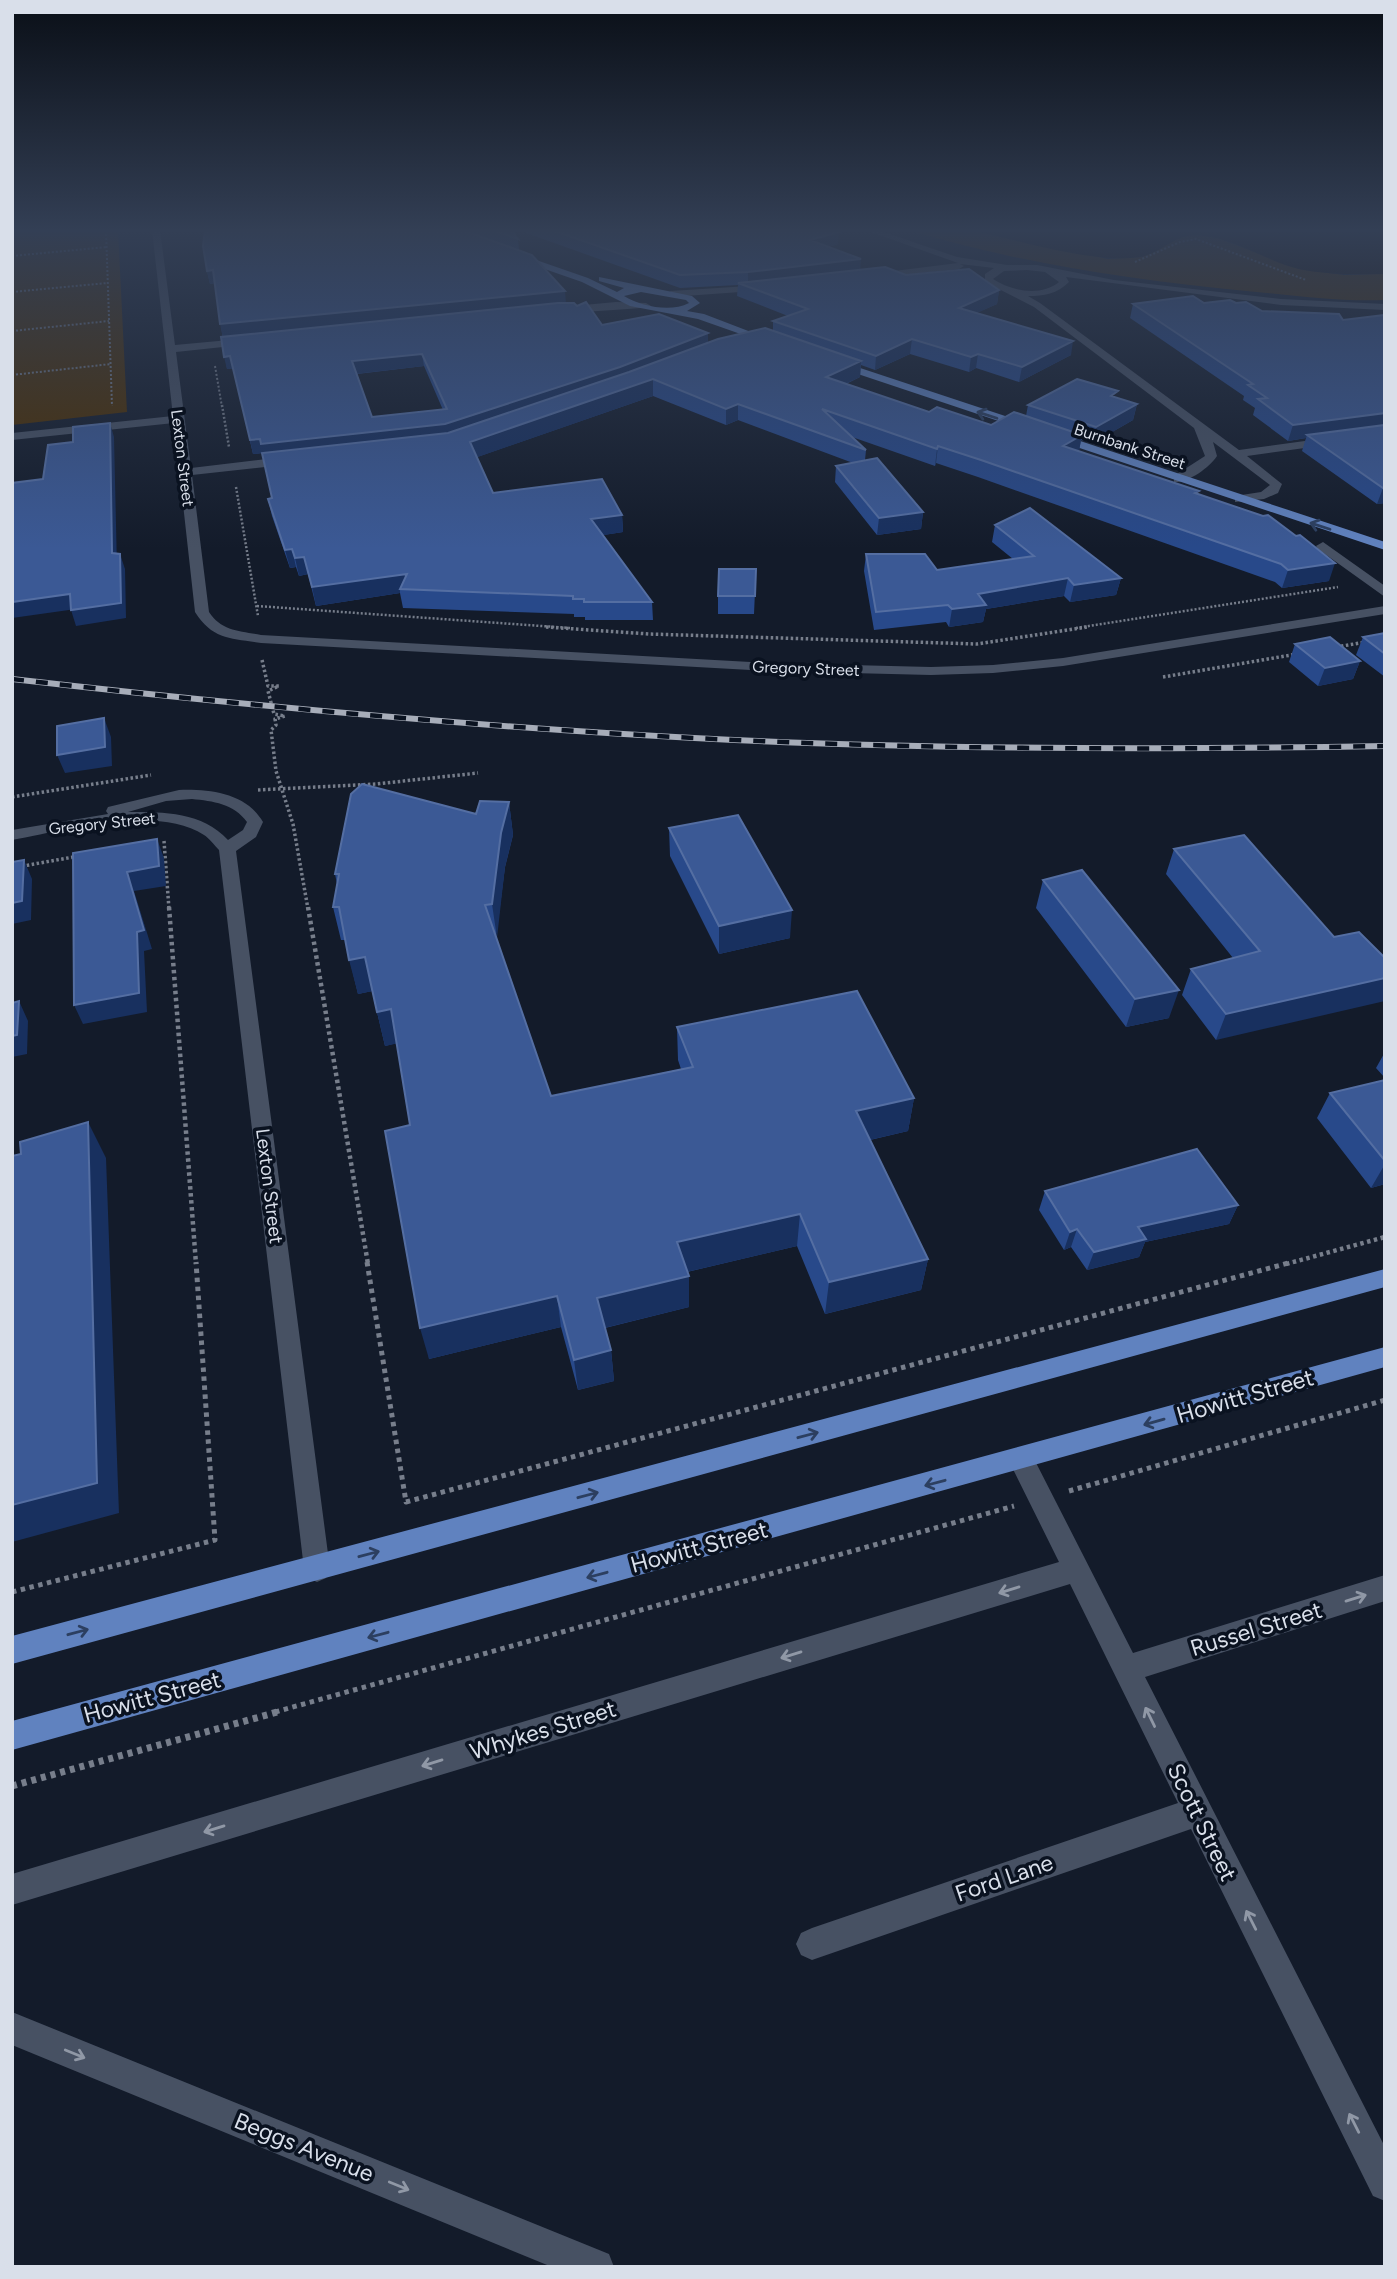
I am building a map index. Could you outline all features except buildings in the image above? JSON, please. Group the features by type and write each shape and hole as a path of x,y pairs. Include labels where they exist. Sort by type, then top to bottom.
{"main road":[{"path":"756,336 780,341 769,336"},
{"name":"Burnbank Street","path":"834,354 1385,534"},
{"name":"Burnbank Street","path":"818,358 1385,546"},
{"path":"12,1650 1385,1278"},
{"name":"Howitt Street","path":"12,1736 1385,1357"}],"street":[{"name":"Lexton Street","path":"169,336 202,612 211,626 225,633"},
{"path":"1077,336 1276,484 1274,490 1264,495 1239,499"},
{"path":"170,349 267,339"},
{"path":"737,345 766,340"},
{"path":"12,438 178,419"},
{"path":"1178,479 1207,462 1211,456 1206,439 1196,425"},
{"path":"1239,454 1385,433"},
{"path":"185,472 300,459"},
{"path":"1323,546 1385,593"},
{"name":"Gregory Street","path":"225,633 261,639 771,667 960,671 1075,660 1385,610"},
{"path":"72,825 177,793 220,798 243,807 255,822 250,834 227,849"},
{"name":"Gregory Street","path":"12,835 152,816 192,822 216,835 227,849"},
{"name":"Lexton Street","path":"227,849 317,1569"},
{"name":"Scott Street","path":"1021,1459 1074,1570 1127,1669 1196,1812 1385,2184"},
{"name":"Whykes Street","path":"12,1890 1074,1570"},
{"name":"Russel Street","path":"1127,1669 1385,1588"},
{"name":"Ford Lane","path":"812,1944 1196,1812"},
{"name":"Beggs Avenue","path":"12,2028 596,2267"}],"path":[{"path":"110,336 112,408"},
{"path":"211,345 261,639 261,654 268,686 279,686 268,691 274,714 285,716 275,719 276,725 271,730 276,771 293,824 341,1097 406,1502 1385,1237"},
{"path":"12,375 111,364"},
{"path":"257,606 649,634 977,644 1345,586 1335,578"},
{"path":"1333,648 1372,641"},
{"path":"1163,677 1306,652"},
{"path":"220,798 282,788 376,784 478,773"},
{"path":"12,797 156,774"},
{"path":"12,1592 215,1540 164,839 172,841"},
{"path":"12,868 81,856"},
{"path":"12,1786 1385,1400"}],"shaded area":[{"path":"12,336 123,336 127,412 12,425"}],"railway":[{"path":"12,679 353,714 694,738 1040,748 1385,746"}]}
